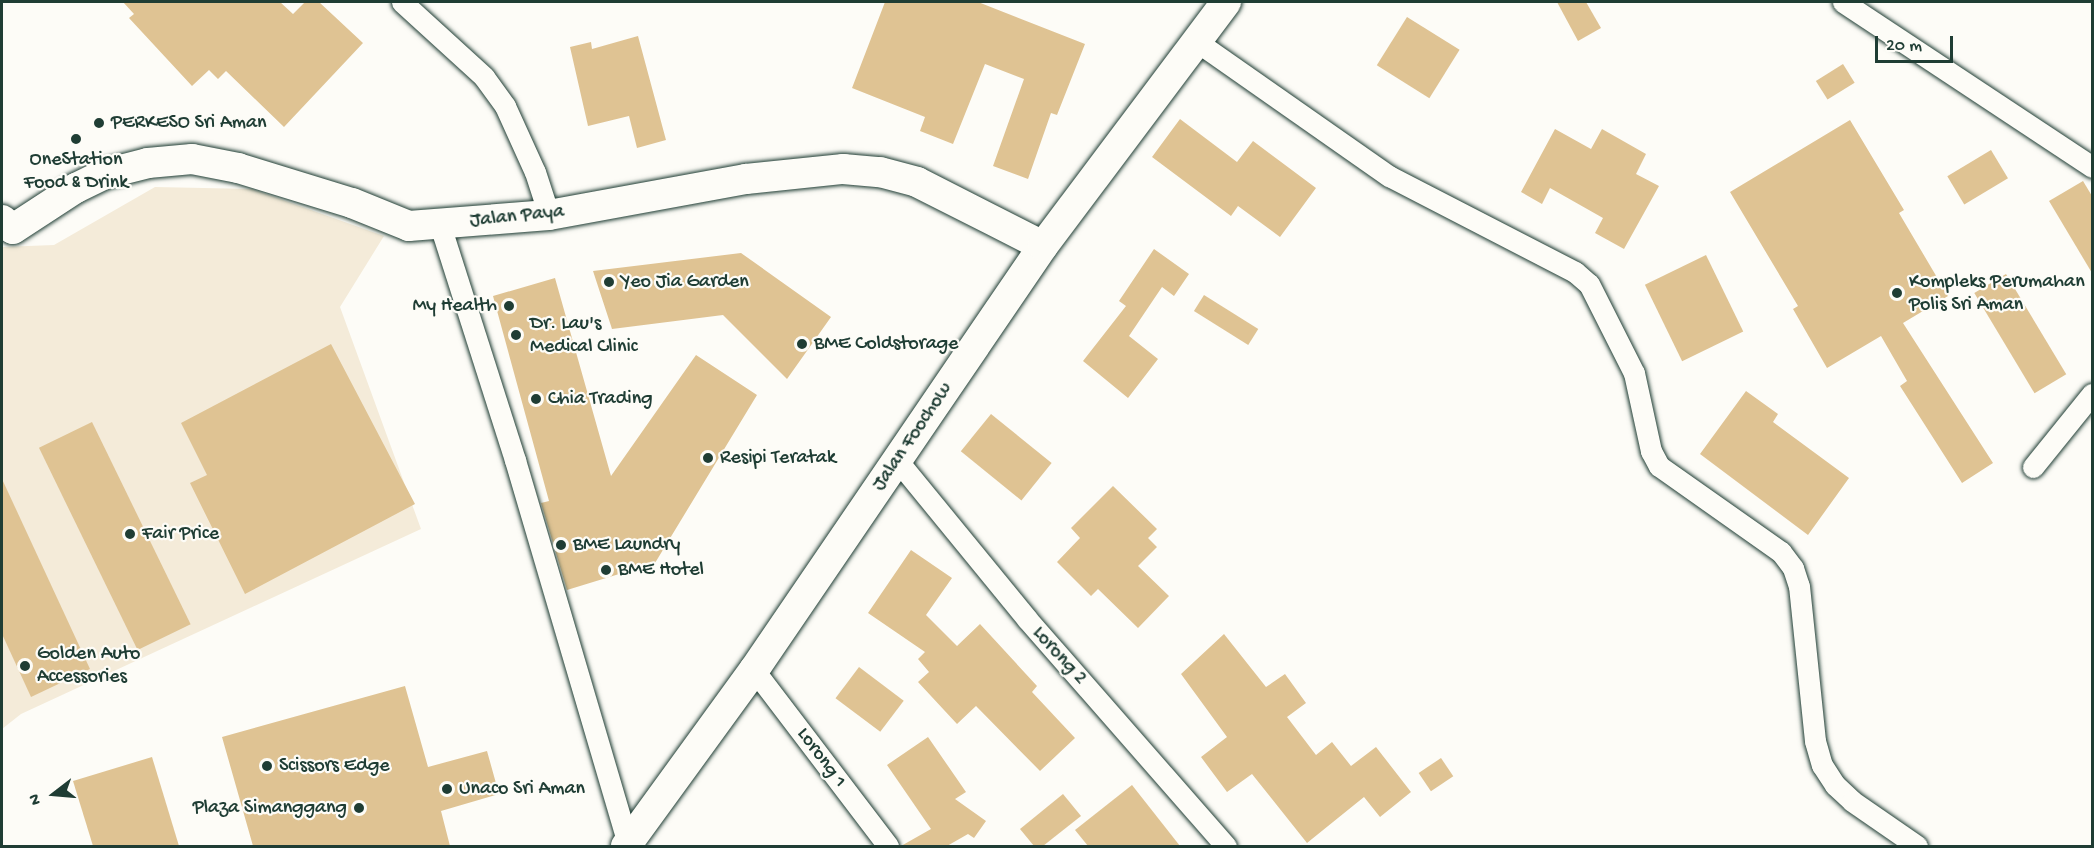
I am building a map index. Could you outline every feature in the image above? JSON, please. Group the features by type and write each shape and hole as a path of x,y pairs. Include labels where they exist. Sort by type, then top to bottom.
{"street":[{"path":"402,2 483,77 505,106 535,172 549,215"},
{"name":"Jalan Foochow","path":"627,845 754,670 1043,246 1226,2"},
{"path":"1843,2 2092,167"},
{"path":"1196,41 1389,176 1575,272 1589,284 1634,373 1651,451 1659,466 1781,552 1793,568 1799,586 1815,741 1822,765 1835,785 1852,801 1917,846"},
{"name":"Jalan Paya","path":"2,220 13,229 76,188 105,174 148,163 192,159 238,168 352,202 409,226 549,215 725,182 843,169 880,172 918,182 1043,246"},
{"path":"440,225 515,460 627,845"},
{"path":"2033,467 2092,394"},
{"name":"Lorong 2","path":"897,460 1027,620 1226,846"},
{"name":"Lorong 1","path":"754,670 888,846"}],"shaded area":[{"path":"155,187 252,189 384,236 340,307 421,529 21,714 2,729 2,247 54,245"}],"building":[{"path":"123,2 280,2 293,14 305,2 319,2 363,43 284,127 226,71 218,79 209,70 192,86 129,18 134,14"},
{"path":"885,2 978,2 1085,44 1057,115 1051,113 1028,179 993,166 1024,79 985,64 953,144 920,131 925,117 852,88"},
{"path":"1557,2 1586,2 1601,28 1578,41"},
{"path":"1407,17 1460,50 1429,98 1377,65"},
{"path":"638,36 666,140 637,148 629,116 588,126 570,47 591,42 592,49"},
{"path":"1843,64 1855,83 1828,100 1816,81"},
{"path":"1180,119 1237,162 1253,141 1316,188 1280,237 1238,206 1231,216 1152,157"},
{"path":"1850,120 1904,210 1899,213 1948,296 1903,323 1993,463 1962,483 1900,386 1907,381 1881,336 1827,368 1793,309 1798,306 1730,192"},
{"path":"1555,129 1591,149 1602,129 1646,154 1636,174 1659,186 1624,249 1595,233 1603,218 1550,188 1542,204 1521,192"},
{"path":"1991,150 2008,178 1964,205 1947,176"},
{"path":"2083,181 2092,196 2092,273 2049,201"},
{"path":"1154,249 1189,274 1174,296 1162,287 1129,336 1158,359 1128,398 1083,361 1126,306 1119,301"},
{"path":"741,253 831,317 787,379 723,315 612,329 593,271"},
{"path":"1706,255 1743,331 1682,361 1645,285"},
{"path":"2006,274 2066,374 2035,393 1974,293"},
{"path":"555,278 611,476 696,355 757,395 655,563 567,590 541,503 549,501 493,296"},
{"path":"1204,295 1258,329 1248,345 1194,311"},
{"path":"331,344 415,504 245,594 190,483 207,475 181,423"},
{"path":"1746,391 1778,414 1773,422 1849,478 1808,535 1700,454"},
{"path":"991,414 1052,463 1021,500 961,451"},
{"path":"92,422 191,624 138,650 39,448"},
{"path":"2,479 90,669 31,697 2,634"},
{"path":"1113,486 1157,529 1148,538 1157,547 1138,566 1169,596 1138,628 1098,589 1091,596 1057,562 1080,538 1071,528"},
{"path":"911,550 952,578 926,615 957,646 980,624 1037,686 1032,692 1075,738 1040,771 976,706 957,724 918,682 929,672 918,659 925,652 868,613"},
{"path":"1224,634 1266,687 1285,674 1306,703 1287,717 1316,755 1332,742 1351,766 1376,747 1411,792 1380,817 1364,797 1307,843 1252,774 1227,792 1201,757 1227,737 1181,674"},
{"path":"859,667 904,701 880,732 836,698"},
{"path":"405,686 428,767 487,751 499,794 441,811 450,846 253,846 222,737"},
{"path":"928,737 966,792 955,799 986,821 974,838 968,834 947,846 901,846 931,829 887,765"},
{"path":"152,757 179,846 93,846 73,781"},
{"path":"1441,758 1453,776 1431,791 1419,773"},
{"path":"1132,785 1180,846 1088,846 1075,830"},
{"path":"1063,794 1081,816 1043,846 1034,846 1020,829"}],"place":[{"name":"PERKESO Sri Aman","path":"99,123"},
{"name":"OneStation Food & Drink","path":"76,139"},
{"name":"Yeo Jia Garden","path":"609,282"},
{"name":"Kompleks Perumahan Polis Sri Aman","path":"1897,293"},
{"name":"My Health","path":"509,306"},
{"name":"Dr. Lau's Medical Clinic","path":"516,335"},
{"name":"BME Coldstorage","path":"802,344"},
{"name":"Chia Trading","path":"536,399"},
{"name":"Resipi Teratak","path":"708,458"},
{"name":"Fair Price","path":"130,534"},
{"name":"BME Laundry","path":"561,545"},
{"name":"BME Hotel","path":"606,570"},
{"name":"Golden Auto Accessories","path":"25,666"},
{"name":"Scissors Edge","path":"267,766"},
{"name":"Unaco Sri Aman","path":"447,789"},
{"name":"Plaza Simanggang","path":"359,808"}]}
